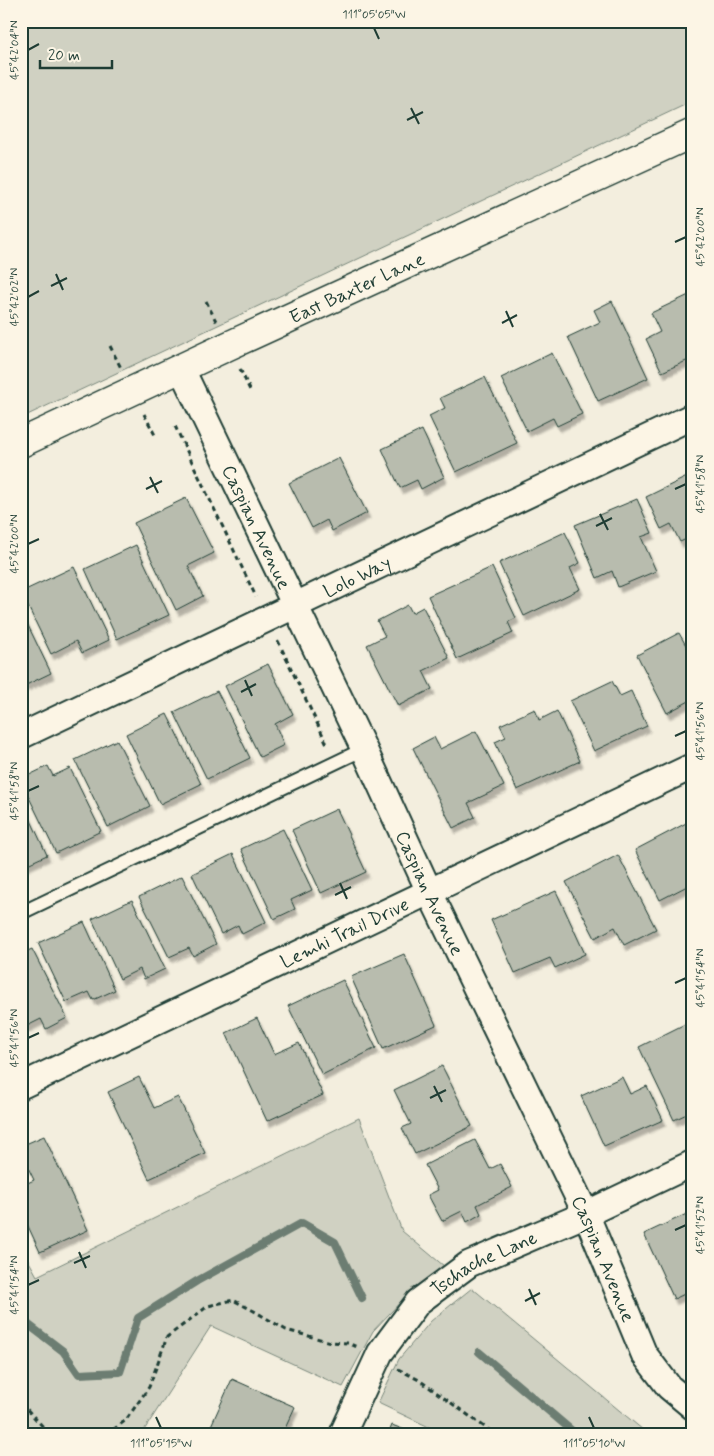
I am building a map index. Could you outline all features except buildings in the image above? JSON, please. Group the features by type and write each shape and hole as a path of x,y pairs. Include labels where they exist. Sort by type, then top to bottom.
{"main road":[{"name":"East Baxter Lane","path":"21,443 693,132"}],"street":[{"name":"Caspian Avenue","path":"181,368 586,1214 644,1354 668,1387 693,1407"},
{"name":"Lolo Way","path":"21,736 693,416"},
{"name":"Lemhi Trail Drive","path":"21,1086 693,766"},
{"name":"Tschache Lane","path":"342,1435 377,1358 418,1302 470,1264 586,1214 693,1163"}],"lane":[{"path":"21,913 364,748"}],"path":[{"path":"175,426 336,762"},
{"path":"106,1435 126,1420 149,1387 167,1337 208,1306 233,1300 286,1330 331,1342 348,1343 419,1380 496,1435"},
{"path":"21,1403 46,1430 55,1435"}],"shaded area":[{"path":"21,21 693,21 693,101 21,418"},
{"path":"359,1118 402,1231 444,1266 407,1295 373,1331 343,1387 211,1326 141,1435 21,1435 21,1247 37,1276"},
{"path":"472,1288 649,1435 446,1435 378,1403 399,1359 431,1321"}],"waterway":[{"path":"21,1319 63,1351 79,1374 120,1372 138,1318 197,1281 302,1223 335,1242 362,1298"},
{"path":"479,1352 577,1435"}]}
